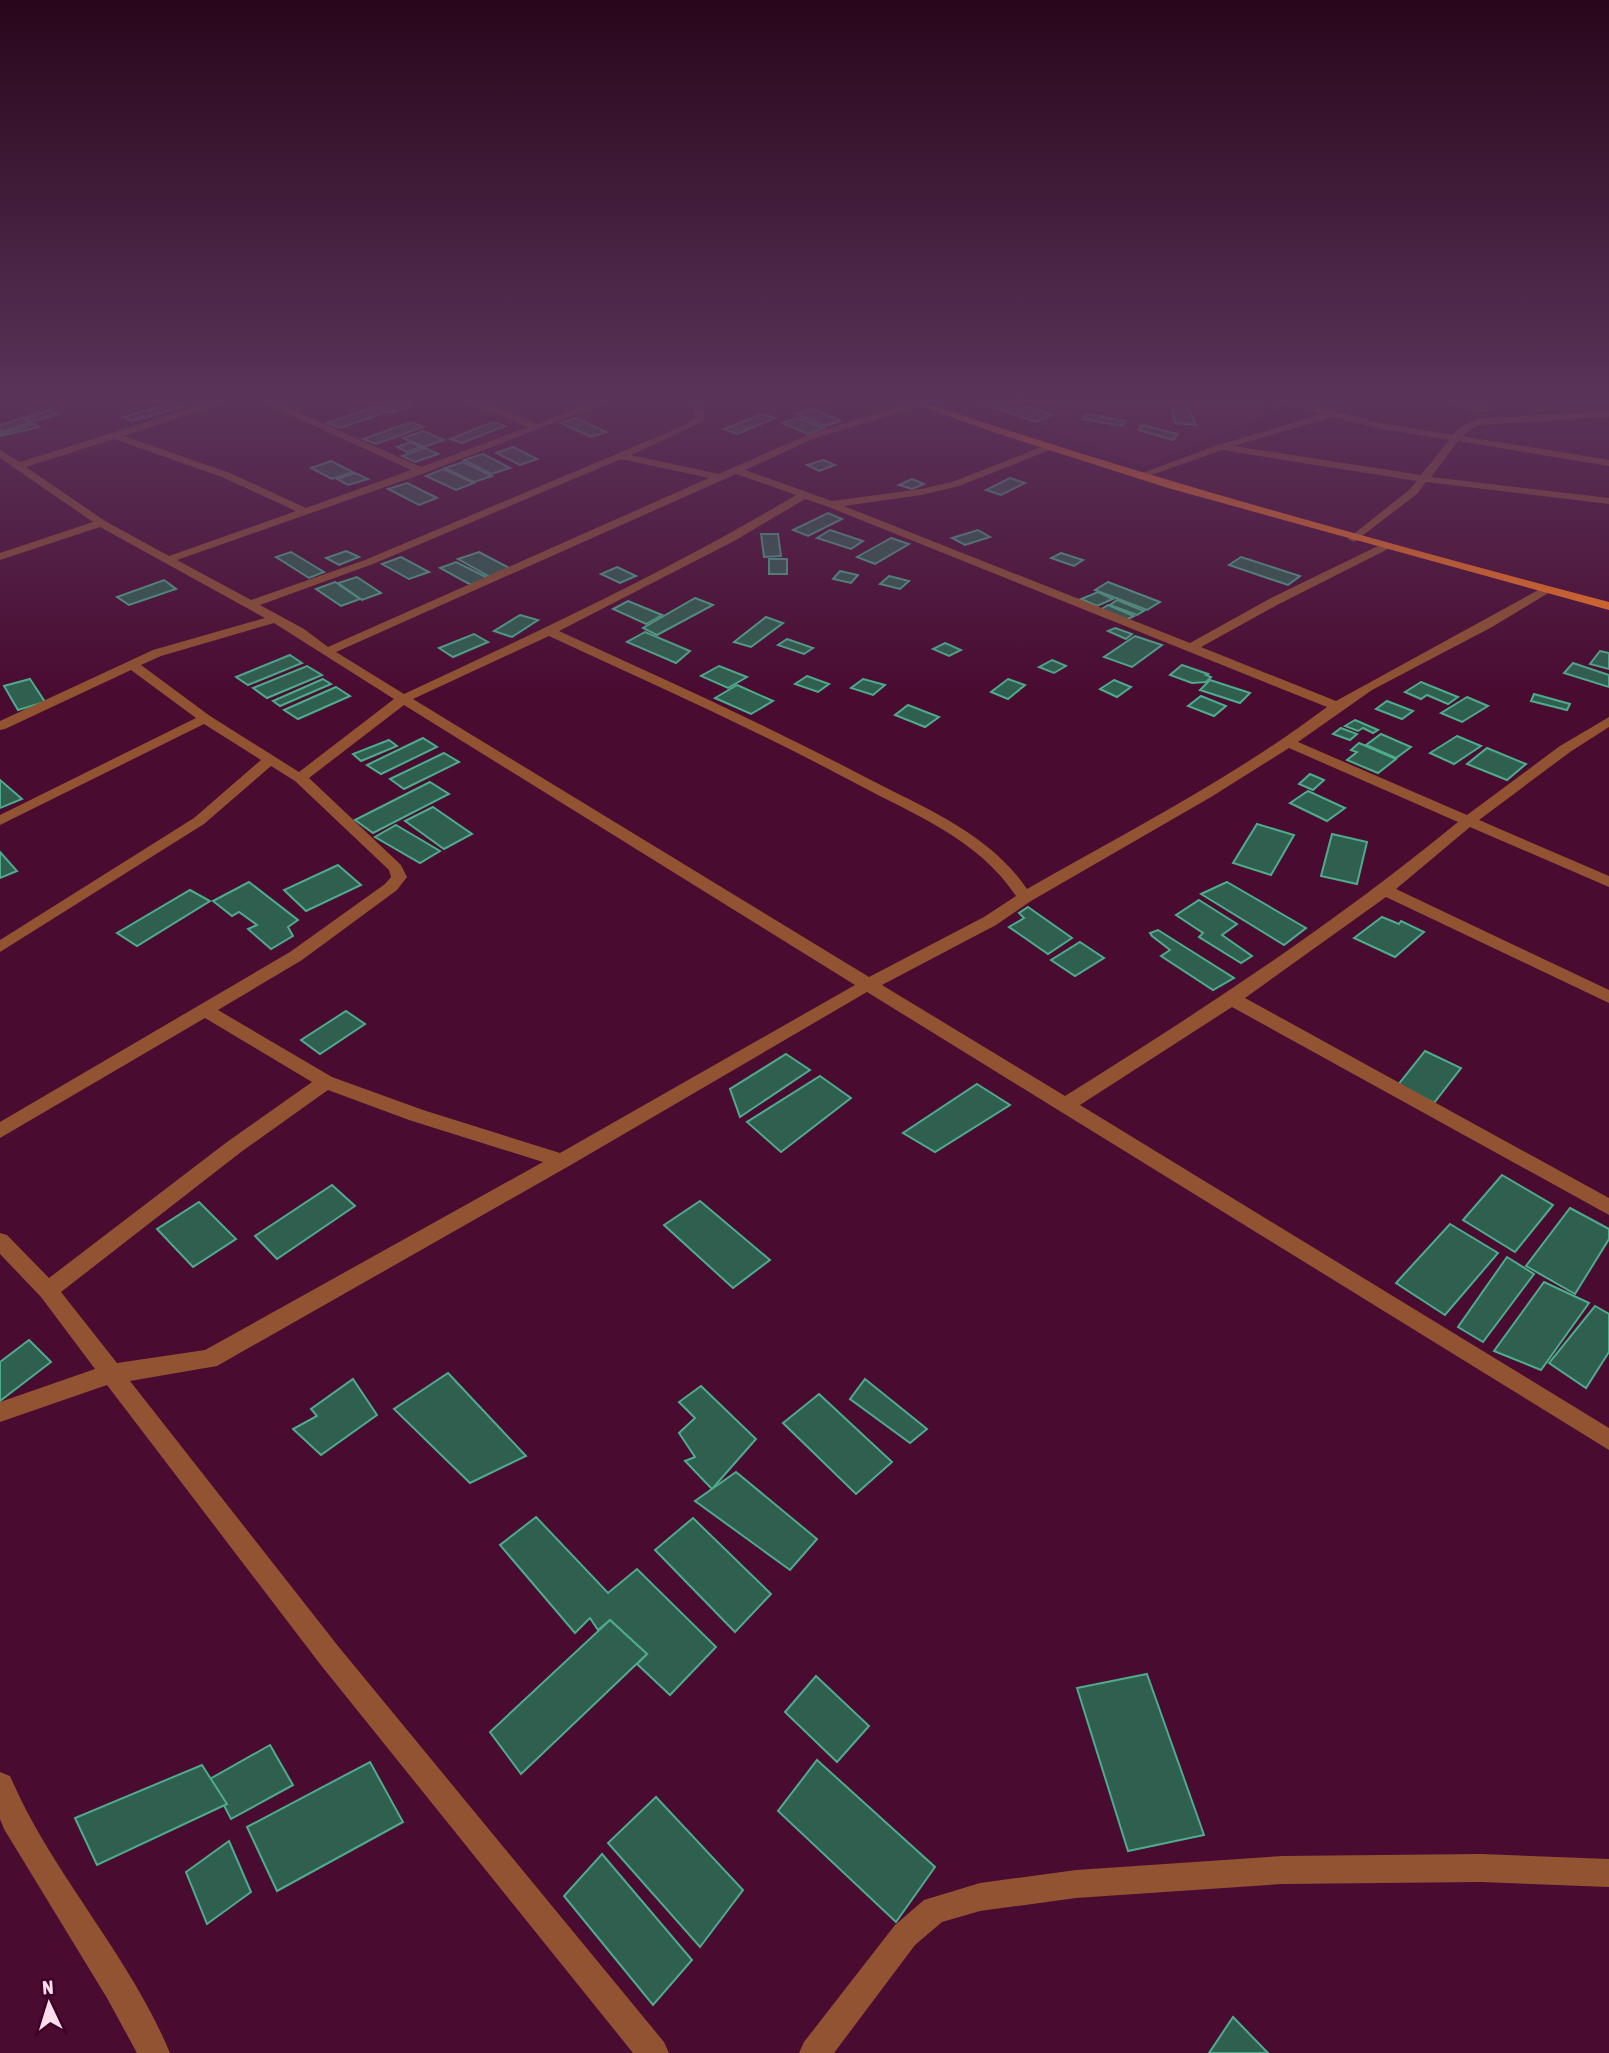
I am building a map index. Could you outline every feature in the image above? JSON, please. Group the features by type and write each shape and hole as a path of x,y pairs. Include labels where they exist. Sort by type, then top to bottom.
{"main road":[{"path":"1213,498 1354,539 1609,606"}],"street":[{"path":"66,498 101,523 300,632 403,699 1609,1440"},
{"path":"275,498 304,511"},
{"path":"167,560 343,498"},
{"path":"250,605 369,562 522,498"},
{"path":"327,652 672,498"},
{"path":"300,778 403,699 549,631 732,538 799,498"},
{"path":"812,498 1337,705"},
{"path":"830,504 877,498"},
{"path":"1354,539 1406,498"},
{"path":"1582,498 1609,501"},
{"path":"0,557 101,523"},
{"path":"1192,648 1275,601 1384,547"},
{"path":"0,1412 110,1374 209,1359 562,1161 867,985 990,921 1025,897 1206,794 1288,743 1337,705 1546,590"},
{"path":"0,726 157,653 275,619"},
{"path":"549,631 777,736 963,834 988,850 1007,868 1025,897"},
{"path":"0,1131 296,956 391,887 399,877 396,868 300,778 205,719 132,665"},
{"path":"0,821 205,719"},
{"path":"1066,1105 1232,999 1385,890 1469,821 1565,748 1609,721"},
{"path":"1288,743 1609,882"},
{"path":"0,947 199,821 270,760"},
{"path":"1385,890 1609,997"},
{"path":"1232,999 1609,1207"},
{"path":"207,1011 326,1082 416,1115 562,1161"},
{"path":"48,1291 234,1147 326,1082"},
{"path":"0,1241 48,1291 329,1655 653,2053"},
{"path":"0,1786 7,1819 118,1987 154,2053"},
{"path":"815,2053 911,1929 934,1910 980,1897 1076,1885 1282,1870 1480,1868 1609,1874"}],"building":[{"path":"405,498 437,498 419,505"},
{"path":"828,513 842,519 808,536 793,530"},
{"path":"830,530 863,541 851,549 817,538"},
{"path":"978,530 990,537 965,545 952,538"},
{"path":"761,534 778,534 781,556 764,557"},
{"path":"891,538 909,544 875,564 857,557"},
{"path":"346,551 359,557 339,565 326,558"},
{"path":"291,552 324,572 309,578 276,557"},
{"path":"479,552 511,569 490,577 458,559"},
{"path":"1061,553 1083,560 1074,566 1051,558"},
{"path":"401,557 429,572 409,579 382,564"},
{"path":"1241,557 1300,576 1288,585 1229,565"},
{"path":"769,559 787,559 787,574 769,574"},
{"path":"456,562 488,578 471,585 440,568"},
{"path":"617,567 636,576 620,583 601,574"},
{"path":"840,571 858,575 851,583 833,579"},
{"path":"889,576 909,581 900,589 880,584"},
{"path":"357,577 381,593 362,600 338,583"},
{"path":"164,580 176,589 129,605 117,597"},
{"path":"335,582 360,599 341,606 316,589"},
{"path":"1108,582 1160,602 1147,610 1095,590"},
{"path":"1098,592 1113,599 1097,606 1081,599"},
{"path":"695,598 713,605 657,635 643,628"},
{"path":"1117,600 1144,611 1137,615 1110,605"},
{"path":"628,601 662,615 646,624 613,609"},
{"path":"1108,605 1134,616 1126,620 1100,610"},
{"path":"520,615 538,620 512,637 494,631"},
{"path":"766,617 783,623 751,647 734,642"},
{"path":"1115,628 1132,634 1126,639 1108,631"},
{"path":"645,632 690,651 676,663 627,642"},
{"path":"474,634 488,642 453,657 439,648"},
{"path":"1135,636 1162,645 1132,667 1104,657"},
{"path":"787,639 813,648 804,654 778,645"},
{"path":"945,643 961,650 949,656 933,649"},
{"path":"1600,651 1609,653 1609,669 1590,664"},
{"path":"290,655 302,663 248,685 236,677"},
{"path":"1052,660 1066,666 1054,673 1039,667"},
{"path":"1573,663 1609,675 1609,687 1564,673"},
{"path":"1182,665 1211,677 1206,682 1192,683 1170,675"},
{"path":"307,666 322,675 267,698 253,688"},
{"path":"719,666 747,677 728,688 701,676"},
{"path":"807,676 829,684 818,692 795,684"},
{"path":"30,679 45,702 18,710 4,686"},
{"path":"323,679 331,684 280,706 273,701"},
{"path":"863,679 885,685 873,695 851,688"},
{"path":"1008,679 1025,685 1008,699 991,692"},
{"path":"1114,680 1131,687 1117,697 1100,689"},
{"path":"1210,680 1250,693 1240,703 1200,690"},
{"path":"1421,682 1458,697 1448,704 1427,695 1421,699 1405,692"},
{"path":"737,685 773,701 751,714 715,698"},
{"path":"336,687 350,696 298,719 284,710"},
{"path":"1534,694 1570,704 1567,710 1531,701"},
{"path":"1201,696 1226,706 1214,716 1188,706"},
{"path":"1467,697 1488,706 1462,722 1441,713"},
{"path":"1387,701 1413,711 1402,719 1376,709"},
{"path":"908,705 939,717 925,727 895,715"},
{"path":"1355,720 1378,730 1373,733 1363,728 1358,731 1345,726"},
{"path":"1341,728 1357,734 1350,740 1333,734"},
{"path":"1381,734 1411,747 1396,758 1366,745"},
{"path":"1457,736 1481,746 1454,764 1430,753"},
{"path":"423,738 437,747 381,774 367,765"},
{"path":"389,740 397,746 361,761 353,754"},
{"path":"1359,743 1396,759 1378,773 1347,760 1357,752 1351,750"},
{"path":"1487,748 1526,764 1507,780 1467,764"},
{"path":"444,753 459,762 404,789 390,779"},
{"path":"1310,774 1324,780 1313,790 1299,784"},
{"path":"0,780 22,799 0,808"},
{"path":"430,782 449,794 373,833 355,820"},
{"path":"1308,791 1345,808 1327,821 1290,803"},
{"path":"433,807 472,834 444,849 405,821"},
{"path":"1257,824 1294,835 1271,875 1233,863"},
{"path":"396,825 440,851 420,863 375,837"},
{"path":"1332,834 1367,842 1357,884 1321,876"},
{"path":"0,852 17,871 0,878"},
{"path":"338,865 361,885 306,911 284,890"},
{"path":"249,882 298,920 288,927 293,936 271,949 248,929 257,925 239,912 232,916 213,901"},
{"path":"1227,882 1306,928 1284,945 1201,894"},
{"path":"190,890 210,901 137,946 117,933"},
{"path":"1199,900 1237,924 1222,935 1252,956 1241,963 1199,937 1203,933 1176,915"},
{"path":"1028,907 1072,938 1048,954 1009,927 1024,918 1019,913"},
{"path":"1382,917 1399,924 1401,921 1424,932 1395,957 1354,938"},
{"path":"1158,930 1234,978 1213,990 1161,956 1170,950 1150,933"},
{"path":"1080,942 1104,958 1075,976 1051,960"},
{"path":"346,1011 365,1024 320,1054 301,1040"},
{"path":"1425,1051 1461,1068 1434,1103 1398,1085"},
{"path":"786,1054 810,1070 740,1117 730,1089"},
{"path":"820,1076 851,1098 781,1152 747,1122"},
{"path":"977,1084 1010,1105 935,1152 903,1133"},
{"path":"1502,1175 1553,1205 1515,1252 1463,1220"},
{"path":"332,1185 355,1206 277,1259 255,1236"},
{"path":"700,1201 770,1260 733,1288 664,1225"},
{"path":"199,1202 236,1239 193,1267 157,1229"},
{"path":"1570,1208 1609,1229 1609,1239 1575,1294 1526,1266"},
{"path":"1450,1224 1498,1253 1445,1315 1396,1283"},
{"path":"1507,1257 1534,1274 1483,1342 1458,1327"},
{"path":"1544,1282 1589,1303 1541,1370 1494,1351"},
{"path":"1595,1306 1609,1314 1609,1352 1586,1388 1549,1363"},
{"path":"29,1340 51,1362 0,1401 0,1362"},
{"path":"448,1373 526,1456 470,1483 394,1409"},
{"path":"353,1379 377,1415 321,1455 293,1429 317,1416 311,1409"},
{"path":"865,1379 927,1429 910,1443 850,1399"},
{"path":"701,1386 756,1439 712,1489 685,1461 695,1457 679,1433 695,1418 679,1402"},
{"path":"819,1394 892,1462 856,1494 783,1423"},
{"path":"736,1472 817,1539 790,1570 695,1501"},
{"path":"536,1517 608,1593 637,1569 716,1647 670,1695 637,1664 647,1654 610,1620 598,1630 590,1618 575,1633 500,1545"},
{"path":"693,1518 771,1594 735,1632 655,1550"},
{"path":"610,1620 647,1654 521,1774 490,1732"},
{"path":"1147,1674 1204,1835 1128,1851 1077,1688"},
{"path":"816,1676 869,1726 837,1762 785,1712"},
{"path":"270,1745 293,1785 231,1819 210,1779"},
{"path":"817,1760 935,1867 896,1922 778,1811"},
{"path":"370,1762 403,1822 277,1891 247,1827"},
{"path":"202,1765 227,1804 97,1865 75,1818"},
{"path":"656,1797 743,1890 700,1947 608,1843"},
{"path":"229,1841 251,1892 207,1924 186,1872"},
{"path":"602,1854 692,1960 653,2005 564,1896"},
{"path":"1233,2017 1268,2053 1209,2053"}]}
